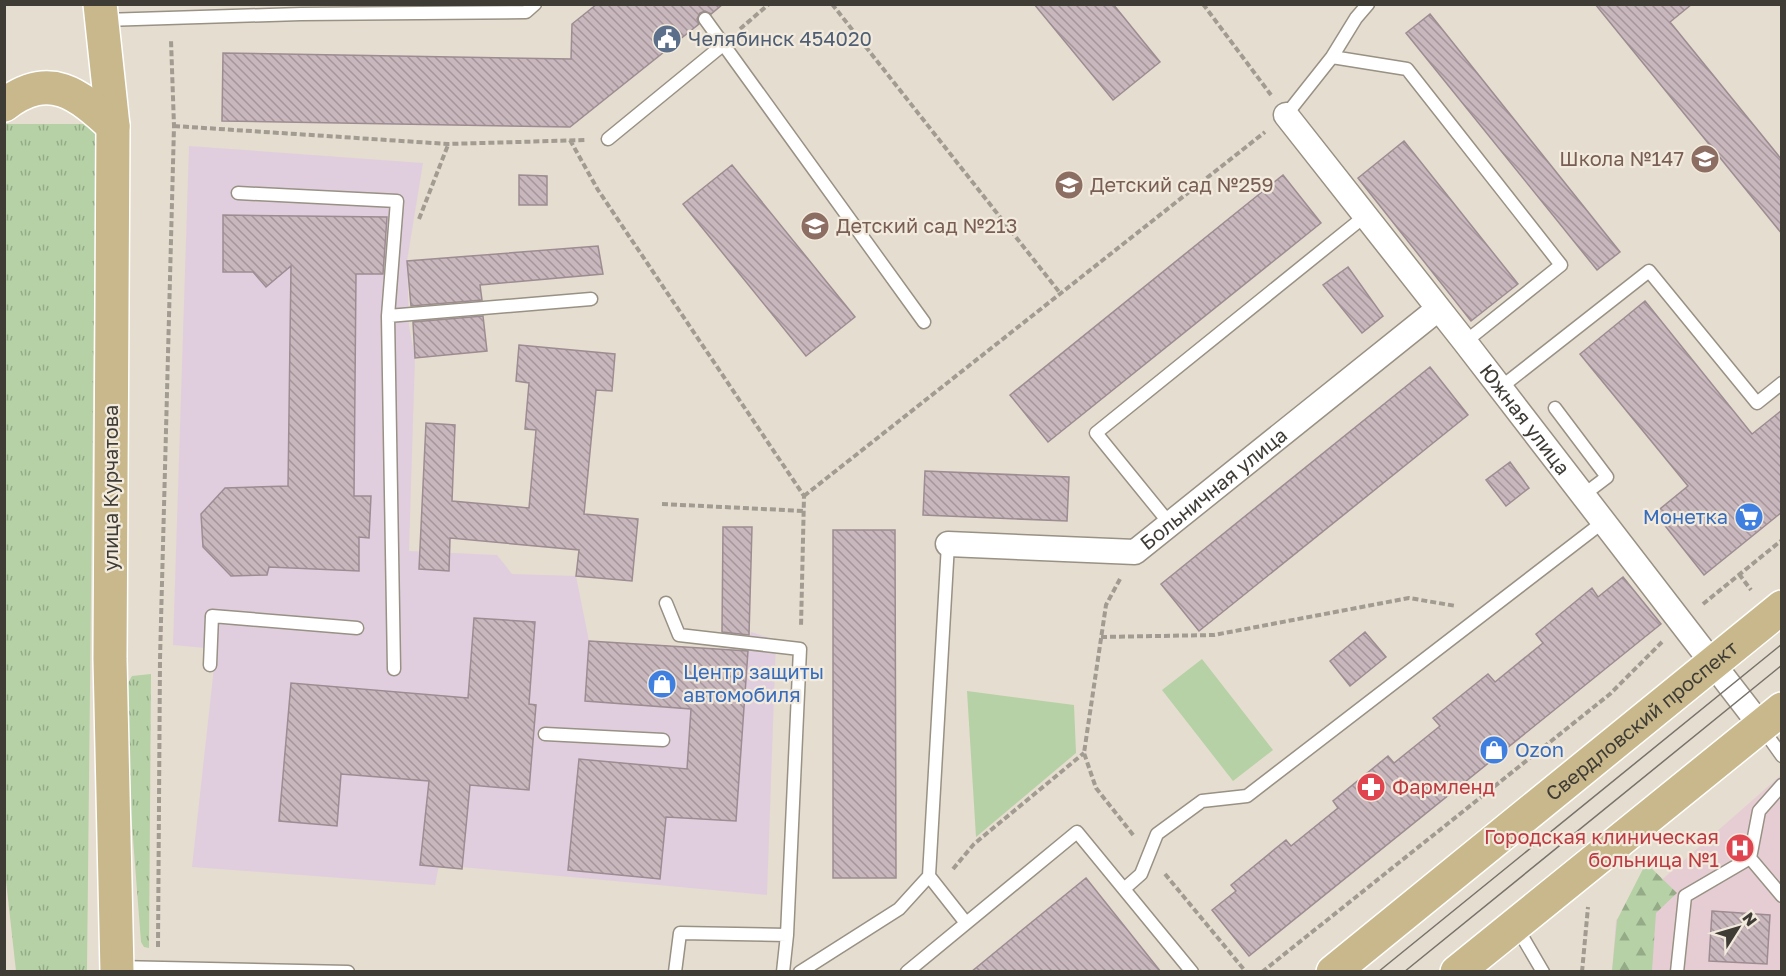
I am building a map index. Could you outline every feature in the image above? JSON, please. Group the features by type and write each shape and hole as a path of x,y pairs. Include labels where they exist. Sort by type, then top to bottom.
{"main road":[{"name":"улица Курчатова","path":"101,12 113,126 110,658 116,969"},
{"path":"4,105 38,88 59,89 82,98 113,126"},
{"name":"Свердловский проспект","path":"1333,972 1782,607"},
{"path":"1457,972 1771,718"}],"street":[{"name":"Южная улица","path":"1286,115 1465,342 1712,663 1771,718"},
{"name":"Больничная улица","path":"948,544 1135,552 1438,309"}],"lane":[{"path":"101,12 171,19 301,9 443,9 526,12 535,4"},
{"path":"1286,115 1332,57 1356,18 1368,4"},
{"path":"705,19 924,322"},
{"path":"608,139 724,44"},
{"path":"1332,57 1407,69 1561,265 1465,342"},
{"path":"238,193 397,201 388,316 394,669"},
{"path":"1170,524 1096,433 1365,216"},
{"path":"1500,388 1649,270 1757,403 1782,383"},
{"path":"388,316 591,299"},
{"path":"1555,408 1607,477 1582,496"},
{"path":"1124,889 1141,874 1157,834 1202,801 1247,796 1602,522"},
{"path":"800,972 899,909 929,876 948,544"},
{"path":"666,603 680,635 800,649 787,935 783,972"},
{"path":"210,665 212,616 357,627"},
{"path":"1771,718 1782,756"},
{"path":"544,734 663,740"},
{"path":"1677,972 1685,896 1750,858 1759,811 1782,785"},
{"path":"907,972 1077,832 1192,972"},
{"path":"1750,858 1782,896"},
{"path":"929,876 966,923"},
{"path":"1515,925 1543,972"},
{"path":"675,972 680,933 787,935"},
{"path":"116,969 348,972"}],"path":[{"path":"724,44 769,4"},
{"path":"832,4 1061,293"},
{"path":"804,496 1286,115 1203,4"},
{"path":"158,968 160,659 174,126 171,19"},
{"path":"174,126 448,144 608,139"},
{"path":"570,140 598,190 804,496 800,649"},
{"path":"662,504 804,511"},
{"path":"1262,972 1610,694 1681,623 1782,540"},
{"path":"1135,552 1106,605 1084,753 1096,788 1246,972"},
{"path":"1101,637 1214,636 1409,598 1486,612"},
{"path":"929,876 946,877 974,844 1084,753"},
{"path":"1582,972 1589,897"}],"shaded area":[{"path":"189,146 423,163 407,261 409,326 415,358 409,551 497,555 512,574 576,576 589,641 747,653 751,632 776,640 767,895 439,865 435,885 192,867 216,649 173,645"},
{"name":"Городская клиническая больница №1","path":"1781,775 1781,971 1612,972 1616,920"}],"green space":[{"path":"4,124 96,124 87,971 16,971 5,872"},
{"path":"1202,659 1273,750 1233,781 1162,690"},
{"path":"151,674 149,948 144,947 141,942 130,800 128,683 132,676"},
{"path":"967,691 1074,705 1076,753 976,837"},
{"path":"1646,863 1677,893 1656,913 1652,971 1612,971 1617,920"}],"building":[{"path":"597,4 723,4 711,14 705,11 700,13 697,19 699,24 570,127 222,121 223,53 571,59 572,24"},
{"path":"1034,4 1113,4 1160,62 1113,100"},
{"path":"1595,4 1692,4 1670,22 1782,160 1782,234"},
{"path":"1430,14 1620,252 1597,270 1406,33"},
{"path":"1404,141 1518,284 1471,321 1358,178"},
{"path":"732,165 855,317 806,356 683,204"},
{"path":"519,175 547,176 547,205 519,205"},
{"path":"1283,175 1321,223 1048,442 1010,395"},
{"path":"223,215 387,217 383,274 356,274 354,496 371,496 369,538 359,537 359,571 269,567 267,575 231,576 203,547 201,514 225,488 288,486 291,266 266,287 253,272 223,272"},
{"path":"598,246 603,274 480,285 482,300 411,306 407,261"},
{"path":"1348,267 1383,316 1362,333 1323,285"},
{"path":"1645,301 1752,434 1782,410 1782,512 1704,575 1655,513 1688,486 1580,354"},
{"path":"483,316 487,351 415,358 413,322"},
{"path":"519,345 615,354 612,391 596,390 584,514 638,519 632,581 576,576 579,550 450,538 449,571 419,569 426,423 455,425 452,501 529,508 536,430 525,429 529,383 516,381"},
{"path":"1430,367 1468,415 1199,631 1161,584"},
{"path":"1510,462 1529,488 1506,506 1486,480"},
{"path":"925,471 1069,477 1067,521 923,515"},
{"path":"723,527 752,527 749,635 722,632"},
{"path":"833,530 895,530 896,878 833,878"},
{"path":"1623,577 1661,624 1249,956 1212,910 1236,891 1231,885 1286,840 1291,846 1338,808 1333,801 1388,756 1394,763 1440,726 1433,718 1488,674 1495,682 1543,643 1536,634 1592,588 1598,597"},
{"path":"474,618 535,622 529,704 536,705 529,790 470,785 462,869 420,865 429,781 341,774 337,826 279,821 291,683 468,698"},
{"path":"1365,632 1386,657 1350,686 1330,661"},
{"path":"589,641 748,651 736,821 666,817 660,879 568,870 579,759 687,769 691,709 585,701"},
{"path":"1086,878 1161,972 971,972 1016,935"},
{"path":"1712,911 1770,915 1767,964 1709,961"}],"tram line":[{"path":"1378,972 1782,644"},
{"path":"1404,972 1782,665"}],"place":[{"name":"Челябинск 454020","path":"667,39"},
{"name":"Школа №147","path":"1705,159"},
{"name":"Детский сад №259","path":"1069,185"},
{"name":"Детский сад №213","path":"815,226"},
{"name":"Монетка","path":"1749,517"},
{"name":"Центр защиты автомобиля","path":"662,684"},
{"name":"Ozon","path":"1494,750"},
{"name":"Фармленд","path":"1371,787"},
{"name":"Городская клиническая больница №1","path":"1740,848"}]}
